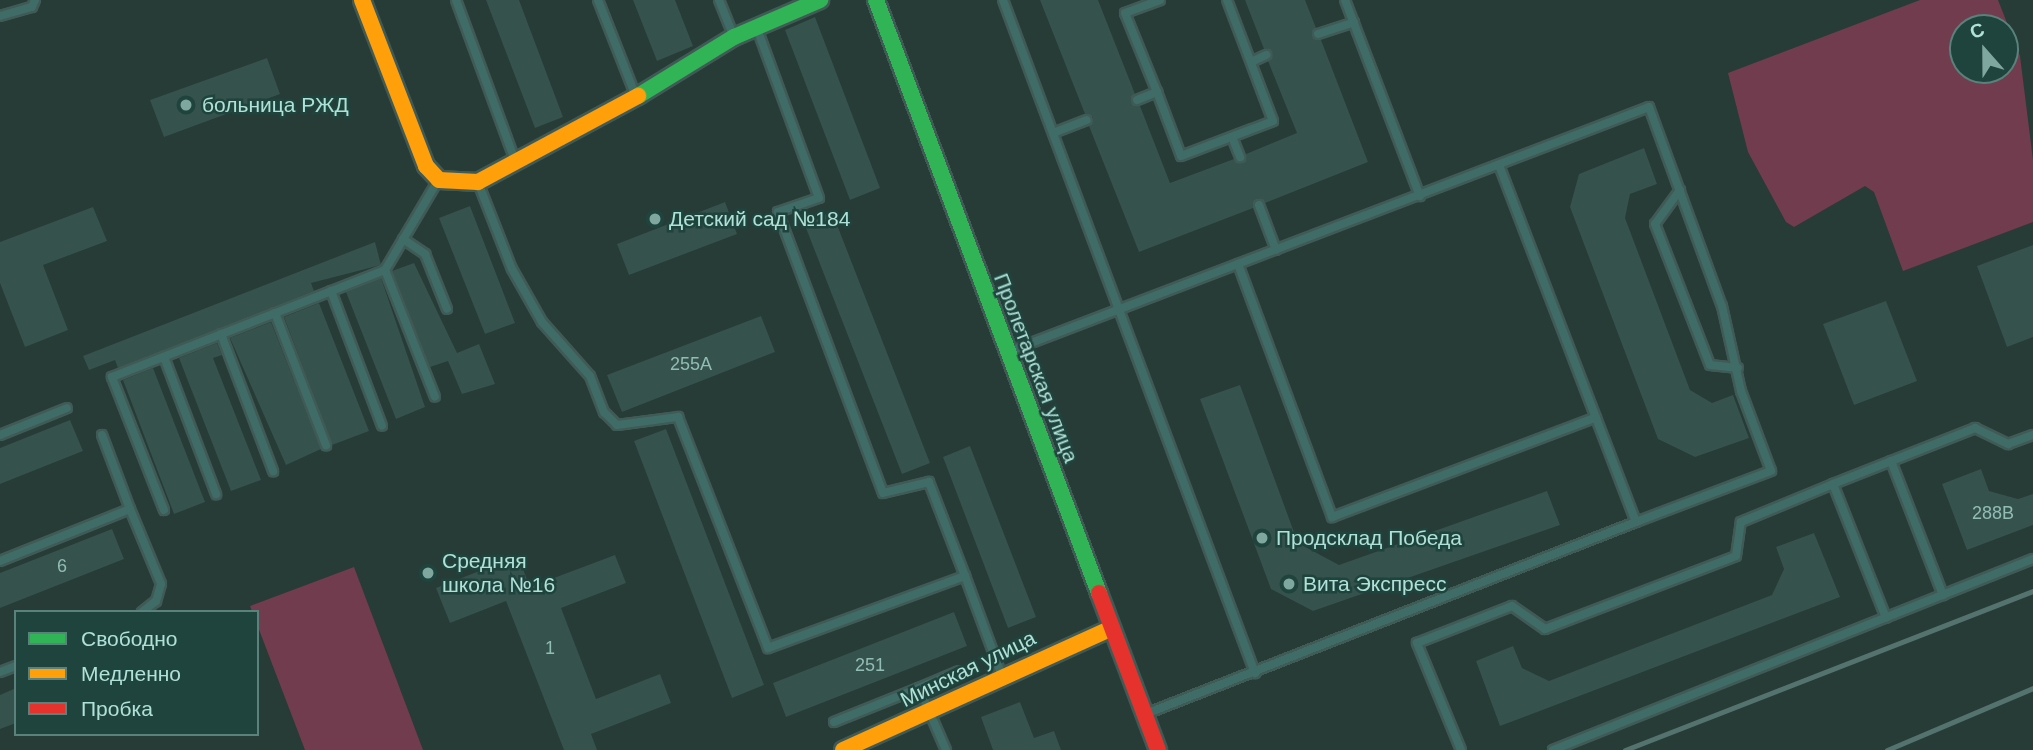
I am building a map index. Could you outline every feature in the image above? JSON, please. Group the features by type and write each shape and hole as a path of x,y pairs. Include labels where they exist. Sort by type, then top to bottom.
{"street":[{"path":"362,0 426,166 439,180 478,182 636,97 734,37 820,0"},
{"name":"Пролетарская улица","path":"876,0 1158,750"},
{"name":"Минская улица","path":"844,750 1112,628"}],"lane":[{"path":"0,16 33,7 35,0"},
{"path":"456,0 516,162"},
{"path":"598,0 636,97"},
{"path":"719,0 734,37"},
{"path":"1003,0 1255,673"},
{"path":"1160,0 1125,13 1181,156 1273,121 1227,0"},
{"path":"1345,0 1420,196"},
{"path":"1318,34 1354,22"},
{"path":"756,27 819,198 778,212 883,493 929,482 1002,676"},
{"path":"1251,62 1266,55"},
{"path":"1138,100 1157,92"},
{"path":"1007,352 1649,107 1680,190 1771,471 1145,715"},
{"path":"1053,133 1087,120"},
{"path":"1231,137 1240,157"},
{"path":"1499,165 1636,522"},
{"path":"163,510 112,377 385,270 439,180"},
{"path":"478,182 512,269 542,322 590,376 604,412 617,425 678,417 768,648 965,576"},
{"path":"1680,190 1655,225 1710,365 1738,368"},
{"path":"1259,205 1276,250"},
{"path":"403,239 425,254 447,309"},
{"path":"1238,264 1332,517 1596,417"},
{"path":"385,270 435,397"},
{"path":"331,291 382,426"},
{"path":"275,313 326,445"},
{"path":"221,334 273,471"},
{"path":"164,357 216,494"},
{"path":"0,435 67,408"},
{"path":"1461,750 1417,643 1512,606 1545,629 1736,556 1741,522 1833,484 1975,428 2008,444 2033,435"},
{"path":"102,435 161,584 156,601 145,610"},
{"path":"1891,461 1943,595"},
{"path":"1833,484 1886,618"},
{"path":"0,561 130,509"},
{"path":"1553,750 2033,559"},
{"path":"834,722 959,671"},
{"path":"919,688 946,750"}],"shaded area":[{"path":"1920,0 1998,0 2004,14 1949,14 1949,84 2019,84 2019,53 2033,160 2033,222 1903,271 1874,192 1865,186 1794,227 1786,222 1748,152 1728,73"},
{"path":"354,567 423,750 305,750 259,630 259,610 252,610 250,606"}],"building":[{"path":"486,0 519,0 563,117 535,128"},
{"path":"633,0 675,0 693,46 657,61"},
{"path":"1040,0 1098,0 1135,94 1131,103 1140,106 1170,183 1234,159 1242,163 1246,154 1297,133 1268,61 1272,53 1264,49 1245,0 1305,0 1316,28 1312,37 1321,40 1368,162 1265,203 1256,199 1253,208 1139,252 1089,126 1093,117 1085,114"},
{"path":"815,17 880,188 850,200 785,30"},
{"path":"267,58 280,94 164,137 150,100"},
{"path":"1644,148 1657,184 1630,194 1625,218 1690,390 1712,403 1733,395 1749,438 1695,457 1658,439 1570,207 1579,174"},
{"path":"725,202 737,234 629,275 617,244"},
{"path":"470,206 515,323 485,334 439,218"},
{"path":"93,207 107,241 43,265 68,330 25,347 0,283 0,242"},
{"path":"832,212 930,463 902,474 804,223"},
{"path":"375,242 381,265 311,283 314,291 118,368 115,360 89,370 83,356"},
{"path":"2033,245 2033,337 2007,347 1977,266"},
{"path":"414,263 457,353 479,344 495,384 462,394 448,361 430,367 392,271"},
{"path":"381,278 425,407 396,419 346,292"},
{"path":"1886,301 1917,381 1854,405 1823,324"},
{"path":"319,303 369,431 332,445 284,317"},
{"path":"761,316 775,352 622,412 607,375"},
{"path":"271,322 321,449 286,465 230,338"},
{"path":"217,343 222,355 213,358 261,480 231,491 179,358"},
{"path":"153,368 205,502 174,514 123,380"},
{"path":"1240,385 1298,543 1339,565 1547,491 1560,525 1313,611 1271,589 1200,399"},
{"path":"70,420 83,451 0,484 0,448"},
{"path":"666,429 764,685 732,698 634,441"},
{"path":"970,446 1036,617 1008,628 943,457"},
{"path":"1981,469 1989,491 2018,499 2033,494 2033,525 1967,550 1942,484"},
{"path":"112,529 124,559 0,608 0,573"},
{"path":"1814,533 1840,597 1500,726 1476,661 1513,646 1522,668 1549,681 1772,595 1784,569 1776,547"},
{"path":"615,555 626,583 561,608 596,699 660,674 671,703 591,734 597,750 564,750 506,601 450,623 436,588 518,556 530,587"},
{"path":"954,612 967,646 786,717 773,683"},
{"path":"14,689 14,724 0,729 0,695"},
{"path":"1020,702 1034,738 1054,731 1061,750 993,750 981,717"}],"railway":[{"path":"1625,750 2033,591"},
{"path":"1887,750 2033,688"}],"traffic: fast":[{"path":"638,96 734,37 820,0"},
{"path":"876,0 1099,593"}],"traffic: slow":[{"path":"362,0 426,166 439,180 478,182 638,96"},
{"path":"843,750 1112,628"}],"traffic: jam":[{"path":"1099,593 1158,750"}],"place":[{"name":"больница РЖД","path":"186,105"},
{"name":"Детский сад №184","path":"655,219"},
{"name":"Продсклад Победа","path":"1262,538"},
{"name":"Средняя школа №16","path":"428,573"},
{"name":"Вита Экспресс","path":"1289,584"}]}
